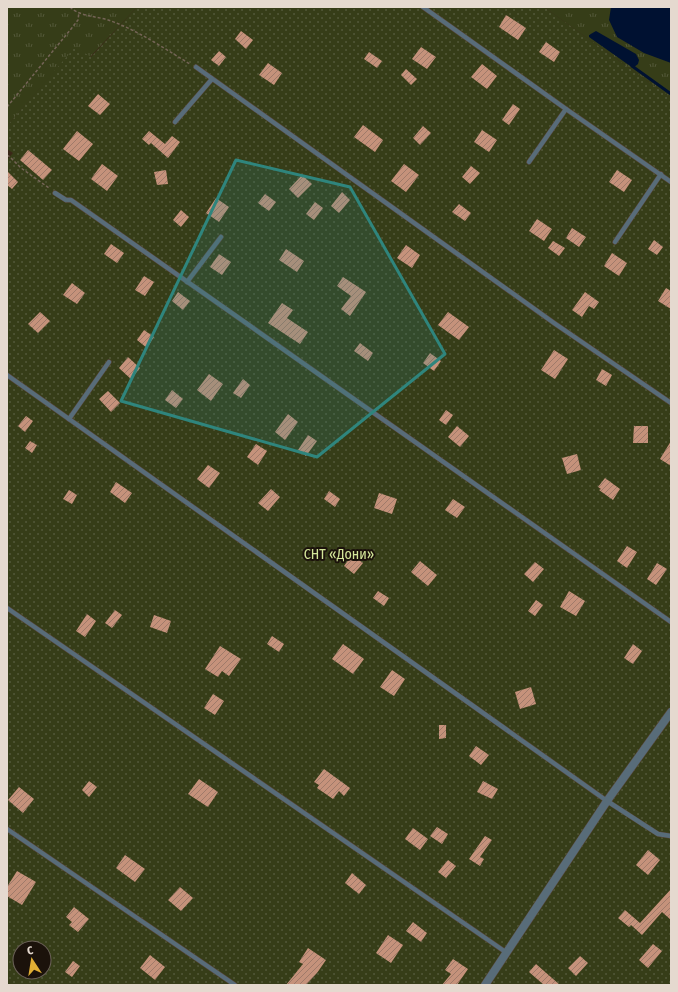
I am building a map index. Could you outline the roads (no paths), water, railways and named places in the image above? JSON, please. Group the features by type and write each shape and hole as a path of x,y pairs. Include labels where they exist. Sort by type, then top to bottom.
{"street":[{"path":"485,985 608,801 671,712"}],"lane":[{"path":"423,7 671,182"},
{"path":"196,67 554,323 671,403"},
{"path":"175,122 212,78"},
{"path":"529,162 566,109"},
{"path":"615,242 661,174"},
{"path":"55,192 66,200 71,200 671,622"},
{"path":"187,282 221,237"},
{"path":"69,418 109,362"},
{"path":"7,375 608,801 658,834 671,836"},
{"path":"7,608 507,953"},
{"path":"7,829 235,985"}],"water":[{"path":"611,7 671,7 671,63 644,53 617,37 609,20"},
{"path":"596,31 636,54 639,60 638,64 633,68 589,37 589,35"}],"waterway":[{"path":"632,66 671,94"}],"park label":[{"name":"СНТ «Дони»","path":"339,554"}]}
